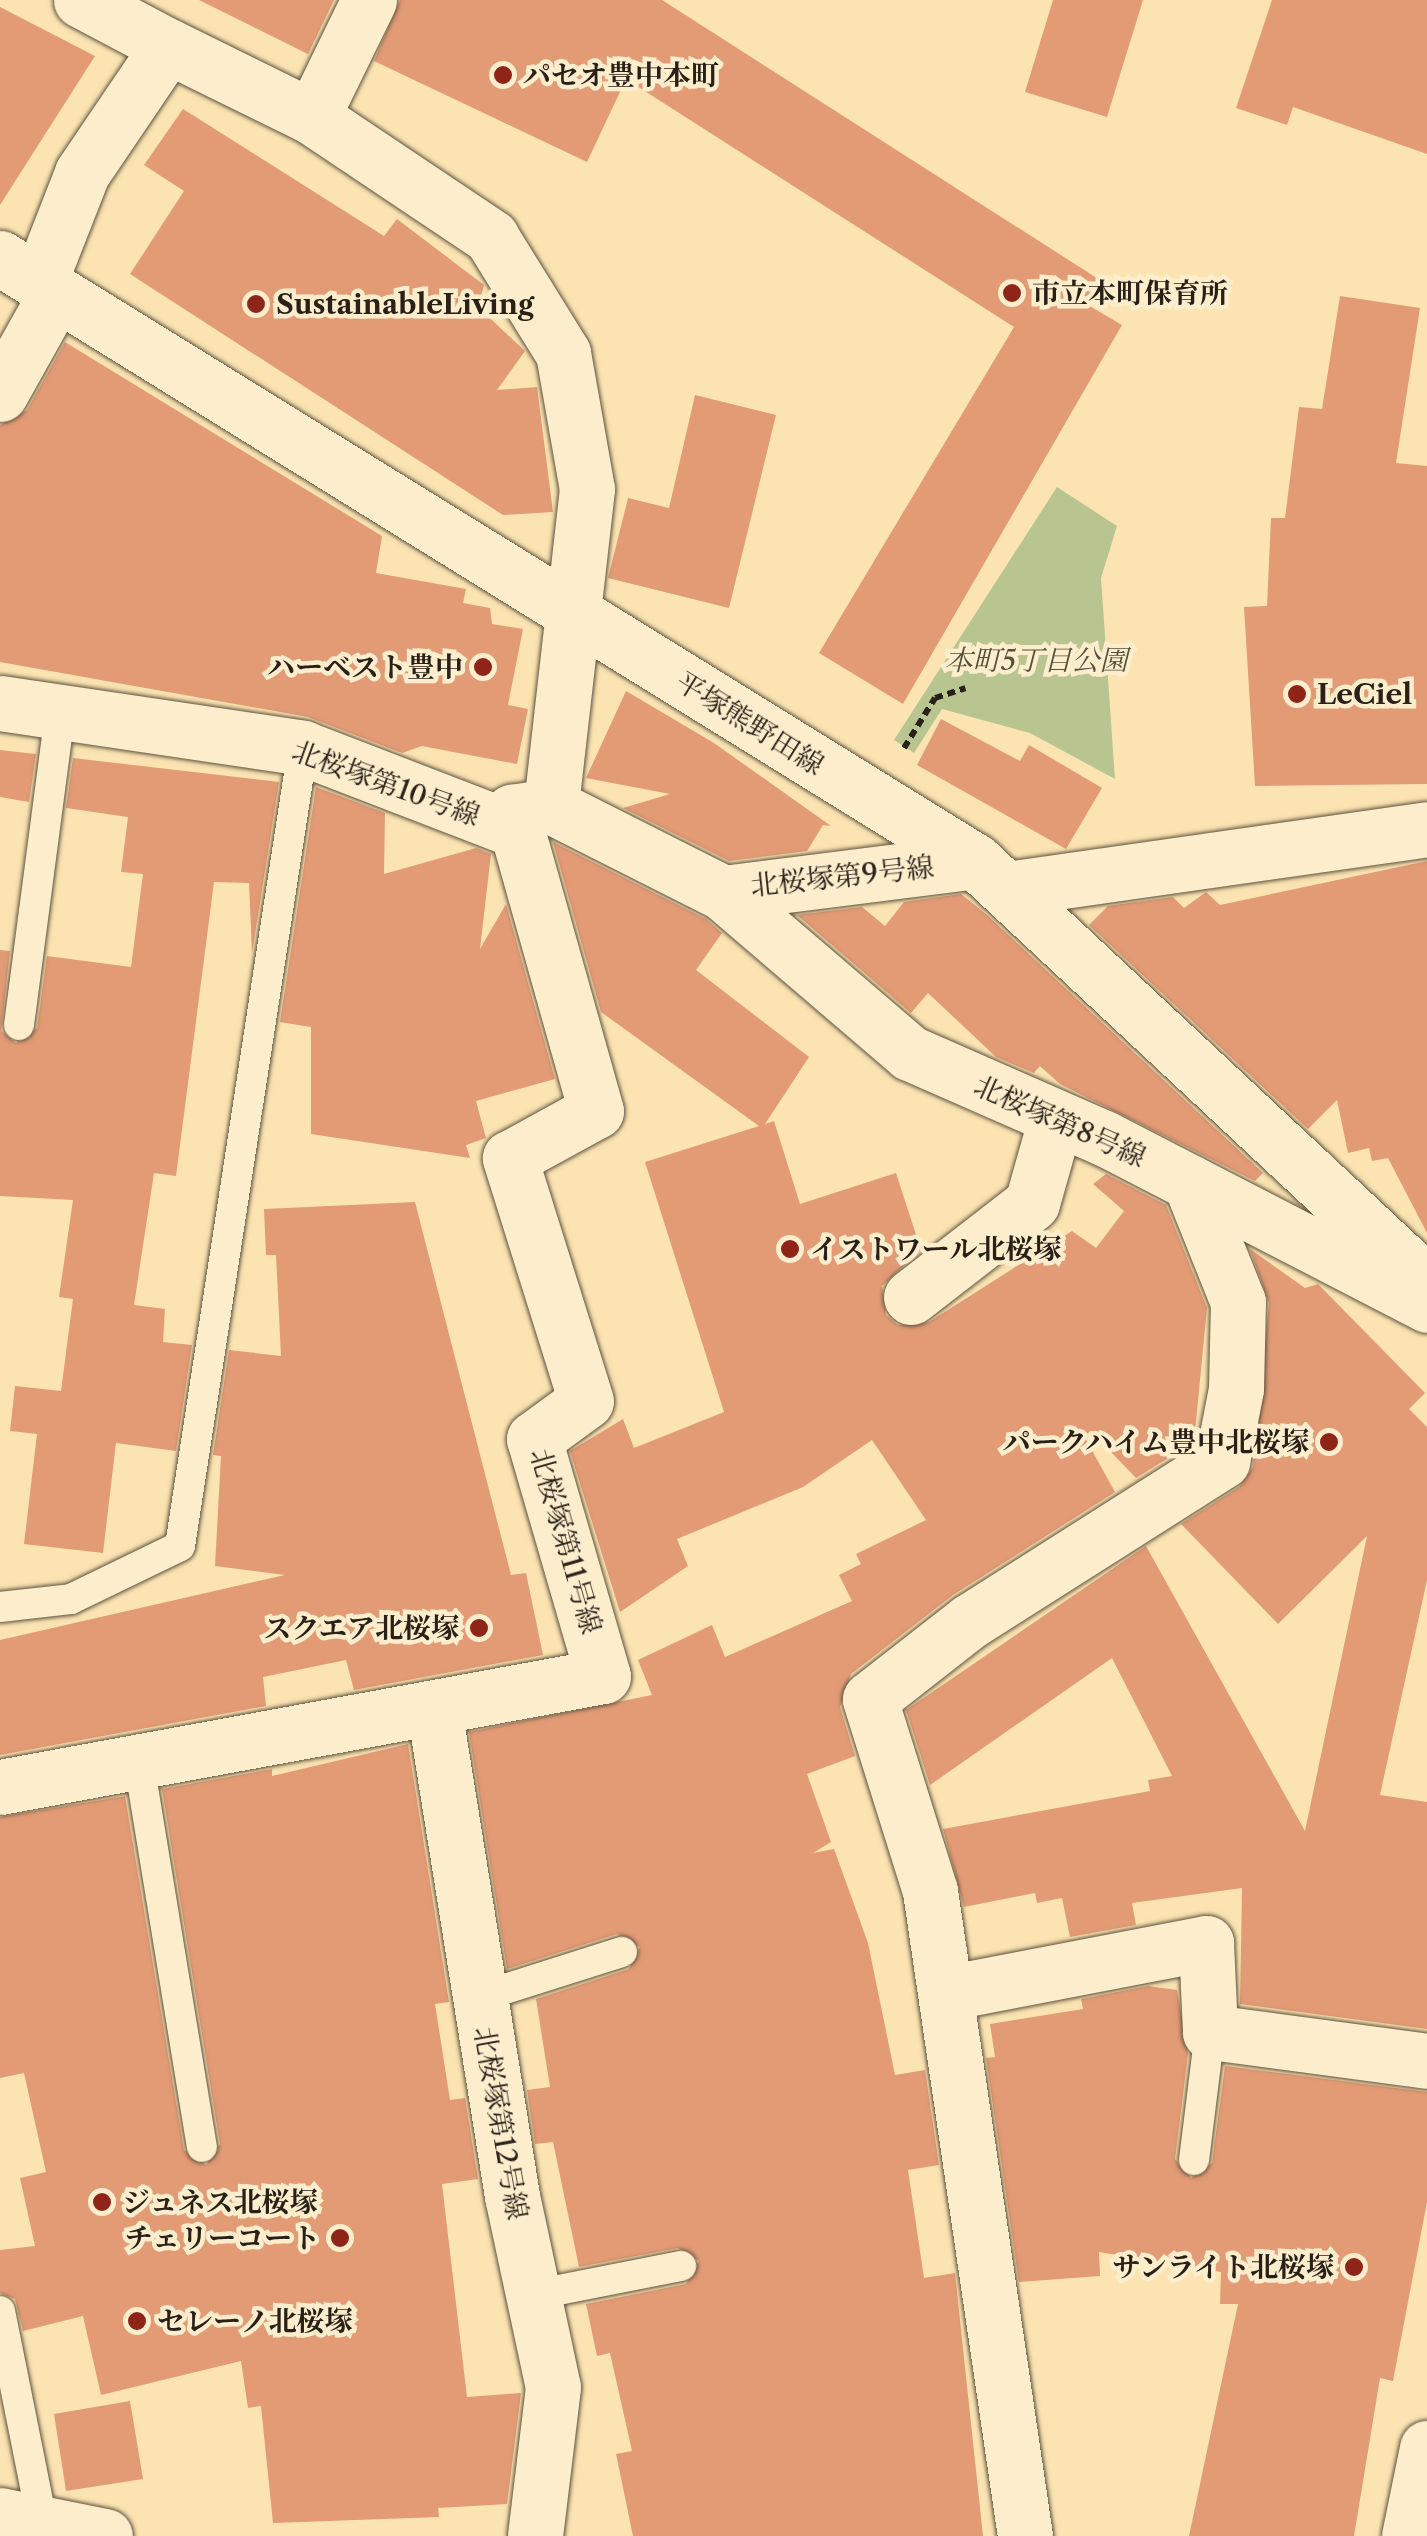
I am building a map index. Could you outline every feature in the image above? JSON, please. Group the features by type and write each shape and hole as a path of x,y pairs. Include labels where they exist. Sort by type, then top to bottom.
{"street":[{"path":"81,0 312,117 491,236 563,353 587,489 534,818"},
{"path":"312,117 369,0"},
{"path":"0,394 32,278 82,173 168,46"},
{"name":"平塚熊野田線","path":"32,278 991,875 1427,1283"},
{"name":"北桜塚第10号線","path":"0,703 303,748 534,818"},
{"name":"北桜塚第9号線","path":"534,818 723,893 991,875 1427,829"},
{"name":"北桜塚第11号線","path":"0,1787 603,1676 534,1439 586,1402 510,1158 596,1111 534,818"},
{"name":"北桜塚第8号線","path":"723,893 910,1053 1190,1182 1427,1306"},
{"path":"911,1297 1032,1203 1056,1118"},
{"path":"1026,2536 930,1891 870,1699 970,1620 1222,1460 1236,1389 1238,1302 1190,1182"},
{"name":"北桜塚第12号線","path":"434,1709 480,1997 553,2387 535,2536"},
{"path":"946,1993 1206,1943 1210,2032 1427,2061"},
{"path":"1409,2536 1427,2448"},
{"path":"18,2523 105,2536"}],"lane":[{"path":"18,1025 60,712"},
{"path":"0,1607 70,1600 180,1546 303,748"},
{"path":"138,1763 202,2147"},
{"path":"480,1997 622,1952"},
{"path":"1194,2160 1210,2032"},
{"path":"533,2294 681,2266"},
{"path":"0,2311 18,2523"}],"path":[{"path":"900,756 934,698 966,688"}],"green space":[{"name":"本町5丁目公園","path":"1057,487 1117,526 1101,578 1115,779 1030,733 942,709 914,753 894,740"}],"building":[{"path":"199,0 334,0 308,54"},
{"path":"400,0 662,0 1103,282 1088,305 1122,325 903,704 819,653 1014,327 626,79 587,162 374,61"},
{"path":"1053,0 1143,0 1107,117 1025,92"},
{"path":"1272,0 1427,0 1427,154 1293,107 1287,125 1236,108"},
{"path":"0,7 95,56 0,205"},
{"path":"183,109 384,236 397,219 484,285 478,307 525,351 497,390 537,387 553,512 503,515 130,274 184,191 144,165"},
{"path":"1340,296 1420,308 1396,463 1427,466 1427,784 1255,786 1244,607 1267,606 1271,518 1285,518 1299,407 1322,409"},
{"path":"65,342 382,536 376,573 466,589 463,603 490,608 492,624 523,629 508,705 528,709 517,764 422,746 402,753 308,717 0,662 0,425 27,410"},
{"path":"695,395 776,415 729,608 608,578 628,498 669,508"},
{"path":"626,691 714,743 831,826 823,825 807,851 729,861 623,808 670,794 586,778"},
{"path":"941,719 1020,761 1029,745 1102,788 1066,849 917,765"},
{"path":"0,750 36,754 29,802 0,797"},
{"path":"73,758 279,782 252,953 249,883 214,882 176,1176 154,1173 134,1305 165,1309 163,1342 192,1345 176,1451 116,1443 103,1553 24,1544 37,1434 10,1431 15,1386 61,1391 73,1299 59,1297 73,1200 0,1196 0,950 10,951 1,1031 16,1043 37,1028 47,956 131,967 143,874 121,872 128,817 66,808"},
{"path":"316,787 385,813 384,874 476,848 491,854 480,949 506,904 555,1079 476,1101 486,1138 466,1145 470,1158 311,1134 311,1027 280,1022"},
{"path":"553,842 706,919 722,933 696,970 809,1057 765,1124 774,1121 800,1204 896,1173 921,1250 882,1286 886,1315 898,1325 929,1322 1072,1231 1096,1248 1124,1211 1093,1184 1106,1174 1166,1205 1207,1308 1194,1442 1136,1478 1091,1431 1084,1436 1115,1492 953,1595 851,1674 840,1707 855,1756 807,1774 831,1842 813,1853 834,1849 868,1943 895,2075 925,2070 939,2165 908,2170 924,2278 955,2273 983,2536 633,2536 616,2454 632,2451 610,2353 597,2356 586,2304 686,2284 699,2261 678,2248 579,2267 553,2142 535,2144 527,2090 550,2087 536,1999 629,1969 640,1947 617,1934 507,1969 469,1732 652,1695 638,1660 712,1625 725,1657 852,1601 839,1575 861,1564 856,1554 926,1520 872,1440 803,1487 677,1539 688,1566 620,1612 570,1451 623,1419 634,1448 724,1412 645,1162 759,1126 601,1012"},
{"path":"1427,861 1427,1233 1388,1158 1372,1161 1369,1148 1348,1153 1337,1100 1308,1129 1089,925 1108,906 1173,897 1184,908 1206,892 1220,905"},
{"path":"961,894 1263,1173 1255,1181 1060,1084 1040,1066 1034,1073 996,1057 928,993 911,1013 797,915 862,907 885,926 904,902"},
{"path":"415,1202 511,1575 526,1573 543,1655 354,1690 346,1660 263,1677 266,1706 0,1755 0,1640 285,1575 215,1566 221,1456 213,1455 229,1350 281,1356 276,1255 266,1255 264,1209"},
{"path":"1250,1249 1305,1288 1318,1284 1425,1393 1409,1409 1427,1427 1427,1580 1380,1795 1427,1802 1427,2029 1240,2004 1242,1888 1132,1903 1136,1925 1070,1937 1062,1898 1037,1903 1035,1893 964,1907 943,1829 1150,1791 1148,1780 1172,1776 1112,1658 930,1785 906,1710 1146,1546 1305,1831 1367,1536 1278,1624 1181,1524 1239,1487 1253,1467 1269,1303"},
{"path":"408,1744 449,2002 435,2004 450,2100 465,2098 478,2179 442,2184 467,2397 521,2393 507,2504 438,2508 439,2517 273,2523 261,2406 248,2408 241,2361 101,2395 83,2316 23,2331 15,2299 0,2293 0,2250 35,2246 20,2178 46,2172 24,2073 0,2078 0,1817 125,1796 184,2150 206,2165 220,2144 162,1789 272,1769 272,1776"},
{"path":"1148,1986 1177,1990 1188,2054 1175,2159 1191,2178 1212,2163 1225,2066 1427,2092 1427,2202 1393,2381 1380,2378 1354,2536 1189,2536 1238,2304 1220,2304 1221,2272 1099,2252 1100,2276 1019,2282 986,2058 995,2057 990,2024 1083,2009 1081,1999"},
{"path":"130,2401 143,2479 66,2491 54,2414"}],"place":[{"name":"パセオ豊中本町","path":"503,75"},
{"name":"市立本町保育所","path":"1012,293"},
{"name":"SustainableLiving","path":"256,304"},
{"name":"ハーベスト豊中","path":"483,667"},
{"name":"LeCiel","path":"1297,694"},
{"name":"イストワール北桜塚","path":"790,1249"},
{"name":"パークハイム豊中北桜塚","path":"1329,1442"},
{"name":"スクエア北桜塚","path":"479,1628"},
{"name":"ジュネス北桜塚","path":"102,2202"},
{"name":"チェリーコート","path":"340,2238"},
{"name":"サンライト北桜塚","path":"1354,2267"},
{"name":"セレーノ北桜塚","path":"137,2321"}]}
